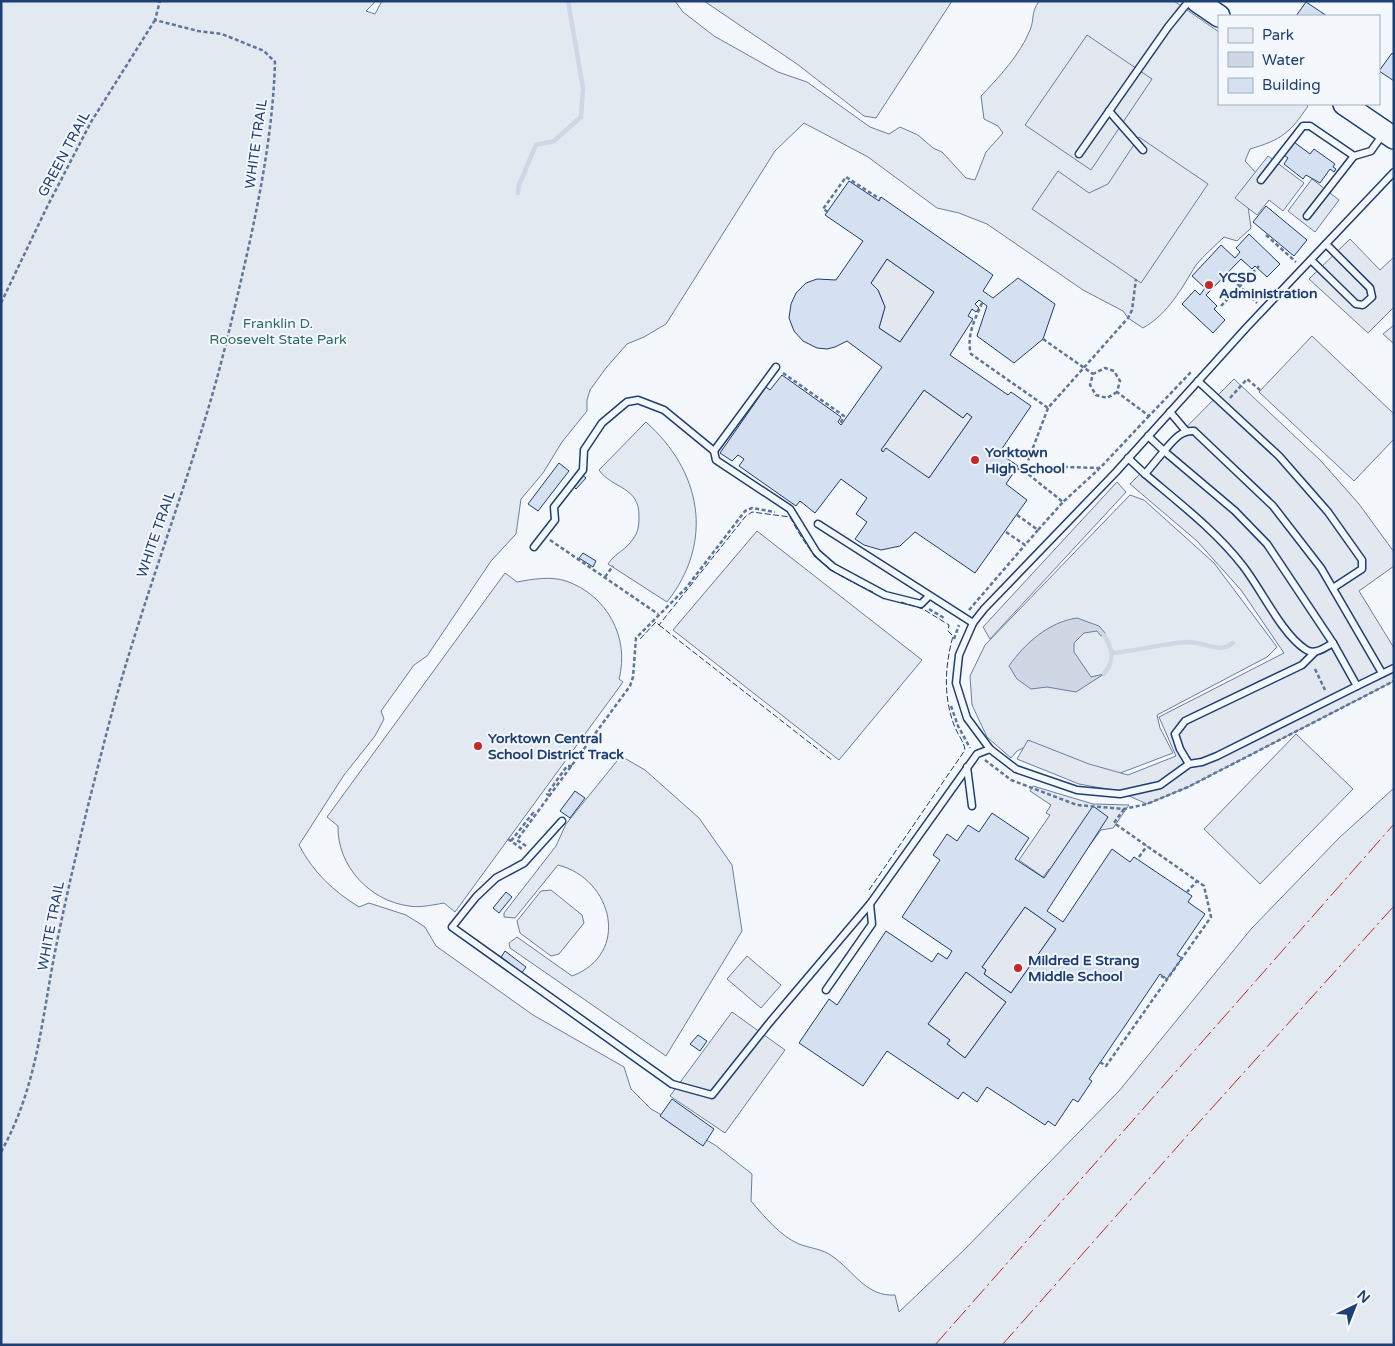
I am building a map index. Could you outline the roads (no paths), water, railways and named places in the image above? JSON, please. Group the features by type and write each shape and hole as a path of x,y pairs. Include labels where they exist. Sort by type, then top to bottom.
{"highway":[{"path":"1197,1 1218,15"},
{"path":"1345,105 1389,135"}],"lane":[{"path":"1079,154 1189,1"},
{"path":"1110,111 1143,150"},
{"path":"1261,180 1303,126 1310,126 1354,156"},
{"path":"1307,216 1354,156 1371,151 1389,135"},
{"path":"1394,172 1198,381 1116,472 1005,584 973,623 959,655 956,683 967,718 990,749 1016,769 1077,790 1120,794 1160,785 1189,764 1202,762 1217,756 1394,668"},
{"path":"1311,260 1356,304 1363,305 1372,297 1370,288 1326,244"},
{"path":"714,451 776,368"},
{"path":"1198,381 1279,456 1328,512 1362,560 1362,568 1333,588"},
{"path":"534,547 555,520 554,507 583,470 584,450 602,423 627,402 638,400 664,410 714,451 716,460 790,509 817,553 833,567 885,595 921,604 929,596"},
{"path":"1170,412 1186,431"},
{"path":"1145,474 1180,434 1186,431 1194,432 1273,506 1321,568 1382,673"},
{"path":"1148,436 1235,511 1267,544 1333,643 1357,686"},
{"path":"1128,458 1184,508 1243,565 1294,640 1306,650 1315,652"},
{"path":"818,524 973,623"},
{"path":"1189,764 1180,749 1175,734 1185,721 1302,665 1315,652 1333,643"},
{"path":"562,821 524,863 496,878 476,897 452,927 672,1084 712,1095 770,1022 870,904 977,754 990,749"},
{"path":"968,767 972,806"},
{"path":"826,990 872,924 870,904"}],"water":[{"path":"1077,618 1099,626 1106,634 1101,636 1097,631 1084,633 1074,643 1074,652 1091,677 1104,674 1076,692 1047,687 1031,689 1017,679 1009,666 1022,649 1047,629 1067,620"}],"waterway":[{"path":"518,193 519,185 536,145 554,141 581,117 583,88 568,1"},
{"path":"1104,635 1112,654 1110,664 1104,674"},
{"path":"1112,653 1189,642 1217,648 1233,643"}],"place":[{"name":"YCSD Administration","path":"1209,285"},
{"name":"Yorktown High School","path":"975,460"},
{"name":"Yorktown Central School District Track","path":"478,746"},
{"name":"Mildred E Strang Middle School","path":"1018,968"}],"park label":[{"name":"Franklin D. Roosevelt State Park","path":"278,332"}]}
